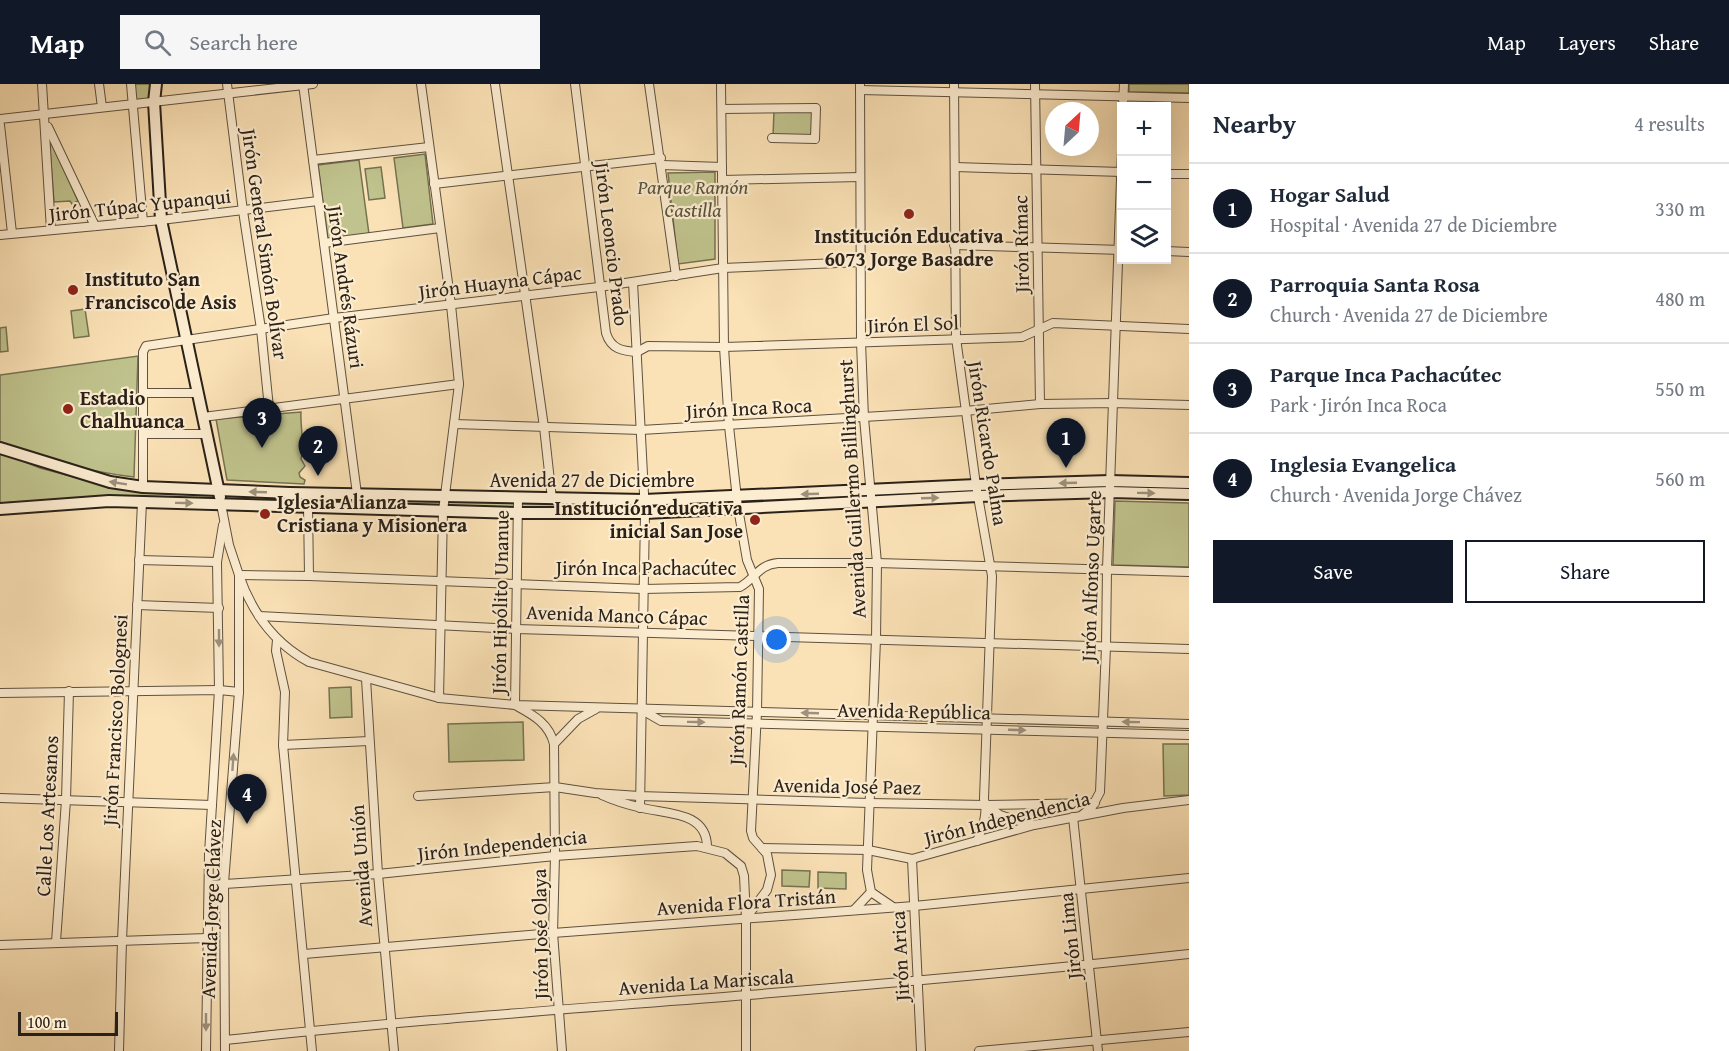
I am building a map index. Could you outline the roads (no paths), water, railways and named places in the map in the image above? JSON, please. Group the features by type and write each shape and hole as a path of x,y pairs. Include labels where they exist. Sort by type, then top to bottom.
{"street":[{"path":"42,84 51,230"},
{"path":"99,84 102,107"},
{"path":"131,84 143,222"},
{"path":"156,84 154,102 161,220 221,504"},
{"name":"Jirón General Simón Bolívar","path":"227,84 261,329 269,408"},
{"path":"0,119 312,84"},
{"path":"421,84 451,305 459,384 443,511 440,698"},
{"path":"495,84 544,427 552,499"},
{"name":"Jirón Leoncio Prado","path":"575,84 599,287 608,339 615,348 638,352"},
{"path":"649,84 676,276"},
{"name":"Jirón Ramón Castilla","path":"721,84 723,347 738,508 747,560 759,589 757,712 751,831 770,864 770,883 764,896 746,918"},
{"name":"Jirón Rímac","path":"1035,84 1040,404"},
{"path":"1123,102 1124,84"},
{"name":"Jirón Andrés Rázuri","path":"303,85 357,494"},
{"path":"860,87 954,88 1035,94 1189,98"},
{"name":"Avenida Guillermo Billinghurst","path":"860,87 861,342 864,418 877,563 868,850 868,881 871,892"},
{"name":"Jirón Ricardo Palma","path":"954,88 956,338 977,491 991,566 984,798 986,805 985,818 977,841"},
{"path":"722,109 816,108 815,139 772,138"},
{"path":"46,123 95,226"},
{"path":"0,125 12,233"},
{"path":"313,160 429,147"},
{"path":"434,184 586,166 661,161 722,167"},
{"path":"955,167 1117,172"},
{"path":"1171,174 1189,174"},
{"path":"722,180 860,177"},
{"name":"Jirón Túpac Yupanqui","path":"0,235 143,222 318,201"},
{"path":"324,243 440,228"},
{"path":"954,245 1117,250"},
{"path":"1171,251 1189,252"},
{"name":"Jirón Huayna Cápac","path":"143,393 144,348 150,345 334,318 599,287 723,268 861,262"},
{"name":"Jirón Alfonso Ugarte","path":"1095,803 1100,792 1119,264"},
{"name":"Jirón Leoncio Prado","path":"633,282 645,513 640,808"},
{"name":"Jirón El Sol","path":"638,352 648,346 723,347 1022,337 1053,323 1189,329"},
{"path":"203,417 459,384"},
{"path":"143,487 143,393 198,393"},
{"name":"Jirón Inca Roca","path":"454,424 641,430 864,418 1040,404 1189,405"},
{"path":"143,434 207,434"},
{"name":"Avenida 27 de Diciembre","path":"0,448 110,482 143,487 589,500 737,496 870,496"},
{"name":"Avenida 27 de Diciembre","path":"0,509 109,501 519,513 645,513 738,508 870,496 1189,483"},
{"name":"Avenida 27 de Diciembre","path":"1110,487 1189,494"},
{"name":"Jirón Hipólito Unanue","path":"515,705 518,499"},
{"path":"589,500 589,513"},
{"name":"Jirón Francisco Bolognesi","path":"119,1051 142,502"},
{"name":"Avenida Jorge Chávez","path":"221,504 229,545 239,575 238,692 224,884 225,1051"},
{"path":"308,506 309,576"},
{"name":"Avenida Jorge Chávez","path":"206,1051 207,938 219,690 217,562 224,517"},
{"path":"139,560 217,562"},
{"name":"Jirón Inca Pachacútec","path":"239,575 644,589 733,588 745,584 764,566 774,563 877,563 1189,572"},
{"name":"Avenida República","path":"239,575 247,595 260,616 277,640 292,653 309,662 440,698 515,705 598,708 1189,724"},
{"path":"137,605 219,608"},
{"name":"Avenida Manco Cápac","path":"260,616 516,629 1189,649"},
{"path":"277,640 276,651 285,692 283,745 312,1051"},
{"name":"Avenida Unión","path":"366,679 378,874 394,1051"},
{"path":"0,693 133,690 238,692"},
{"name":"Calle Los Artesanos","path":"56,942 66,800 69,691"},
{"path":"515,705 542,722 551,733 554,744"},
{"path":"554,744 578,719 598,708"},
{"name":"Avenida República","path":"641,709 661,722 1189,735"},
{"path":"283,745 369,741"},
{"name":"Jirón José Olaya","path":"554,744 553,933 562,1051"},
{"name":"Avenida José Paez","path":"418,795 555,787 639,796 752,800 986,805 1095,803"},
{"path":"595,793 640,808 685,817 698,824 707,837 706,847"},
{"path":"0,798 212,805"},
{"name":"Jirón Independencia","path":"762,848 868,850 912,859 1034,825 1123,808 1189,800"},
{"path":"1082,815 1095,803"},
{"path":"986,805 1000,815 1034,825"},
{"name":"Jirón Lima","path":"1073,817 1098,1051"},
{"name":"Jirón Independencia","path":"209,885 378,874 555,856 689,846 706,847 725,853 741,866 744,876 746,918"},
{"name":"Jirón Arica","path":"912,859 921,1051"},
{"name":"Avenida Flora Tristán","path":"304,954 914,906 1189,878"},
{"path":"854,911 871,892 893,907"},
{"path":"746,918 746,1051"},
{"path":"0,945 207,938"},
{"name":"Avenida La Mariscala","path":"225,1040 558,1009 918,981 1189,954"},
{"path":"979,1051 1189,1032"}],"place":[{"name":"Institución Educativa 6073 Jorge Basadre","path":"909,214"},
{"name":"Instituto San Francisco de Asis","path":"73,290"},
{"name":"Estadio Chalhuanca","path":"68,409"},
{"name":"Parque Inca Pachacútec","path":"262,448"},
{"name":"Hogar Salud","path":"1066,468"},
{"name":"Parroquia Santa Rosa","path":"318,476"},
{"name":"Iglesia Alianza Cristiana y Misionera","path":"265,514"},
{"name":"Institución educativa inicial San Jose","path":"755,520"},
{"name":"Inglesia Evangelica","path":"247,824"}],"park label":[{"name":"Parque Ramón Castilla","path":"693,198"}]}
